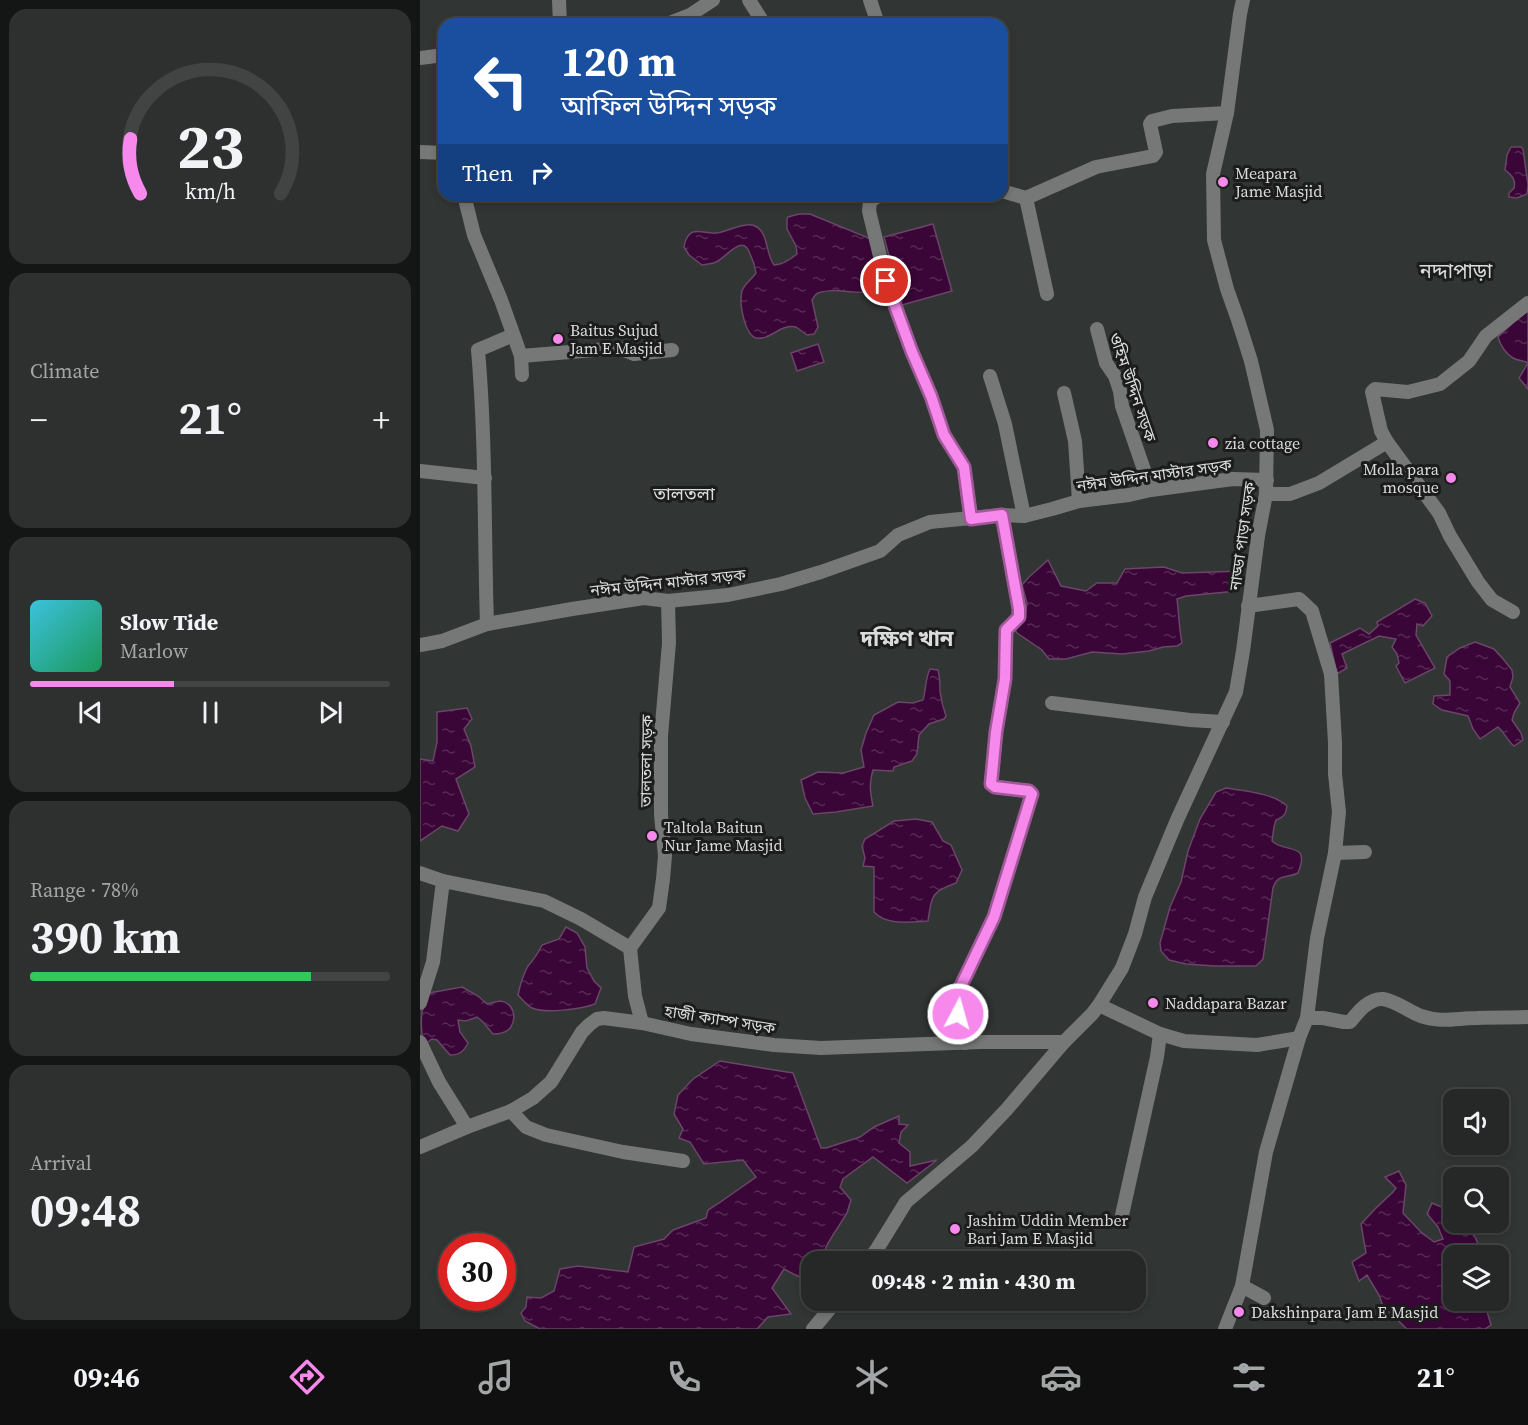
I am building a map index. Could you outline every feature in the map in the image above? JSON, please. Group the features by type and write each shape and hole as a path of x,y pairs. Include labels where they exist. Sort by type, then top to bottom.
{"street":[{"path":"559,0 560,18"},
{"path":"682,18 713,0"},
{"path":"749,0 760,18"},
{"path":"870,0 876,18"},
{"name":"নাড্ডা পাড়া সড়ক","path":"875,1251 906,1202 972,1146 1099,1005 1122,968 1154,875 1236,692 1267,480 1267,430 1261,399 1214,240 1214,174 1227,113 1243,0"},
{"path":"420,58 438,56"},
{"path":"1008,193 1026,198 1096,167 1153,156 1156,152 1150,124 1152,121 1172,116 1227,113"},
{"path":"420,152 438,153"},
{"path":"1026,198 1047,294"},
{"path":"466,201 474,235 521,356 522,375"},
{"path":"870,201 869,211 886,281 944,435 964,467 971,519"},
{"path":"1513,612 1492,600 1478,582 1439,513 1387,442 1381,431 1372,392 1375,389 1408,392 1440,384 1469,361 1486,336 1528,303"},
{"name":"ওহিম উদ্দিন সড়ক","path":"1097,329 1100,346 1106,363 1115,376 1122,406 1151,490"},
{"path":"487,624 485,478 478,350 513,335"},
{"path":"521,356 619,348 634,354 672,350"},
{"path":"990,376 1005,424 1024,516"},
{"path":"1064,393 1075,441 1079,501"},
{"path":"1266,494 1290,494 1319,483 1387,442"},
{"path":"420,471 485,478"},
{"name":"নঈম উদ্দিন মাস্টার সড়ক","path":"420,645 442,641 487,624 644,598 668,601 728,596 781,584 880,550 898,535 930,522 1002,515 1024,516 1079,501 1151,490 1233,479 1267,480"},
{"path":"965,1043 958,1014 958,992 994,917 1032,794 1029,791 995,787 991,784 996,732 1005,679 1006,630 1019,617 1002,515"},
{"path":"1225,1329 1242,1287 1266,1152 1307,1018 1317,938 1335,853 1339,812 1331,674 1312,611 1299,599 1248,606"},
{"name":"তালতলা সড়ক","path":"630,948 659,908 663,879 665,856 661,815 662,736 669,643 668,601"},
{"path":"1052,703 1223,722"},
{"path":"1335,853 1365,852"},
{"path":"420,873 443,881 543,901 630,948 635,996 642,1023"},
{"path":"420,1003 433,963 443,881"},
{"path":"1307,1018 1350,1022 1361,1008 1382,999 1422,1016 1439,1020 1528,1017"},
{"path":"1099,1005 1160,1034 1184,1041 1257,1045 1299,1038"},
{"name":"হাজী ক্যাম্প সড়ক","path":"420,1147 511,1111 533,1098 551,1082 582,1032 597,1019 642,1023 691,1034 821,1048 1064,1042"},
{"path":"1122,1215 1160,1034"},
{"path":"420,1042 439,1082 467,1127"},
{"path":"511,1111 526,1127 546,1135 623,1152 683,1161"},
{"path":"1242,1287 1264,1298"},
{"path":"813,1329 828,1311"}],"water":[{"path":"1511,147 1523,149 1528,185 1527,194 1517,198 1509,197 1509,193 1514,188 1514,180 1505,170 1507,155"},
{"path":"799,214 810,214 871,239 875,256 873,281 868,290 864,292 832,291 820,292 816,295 812,300 818,327 814,334 807,335 791,326 766,337 756,338 748,331 742,310 742,291 756,273 747,248 739,246 716,262 702,265 689,255 684,247 686,240 693,232 716,233 753,225 761,230 771,260 774,265 777,265 797,254 796,246 787,229 787,219"},
{"path":"933,224 952,291 902,305 884,237"},
{"path":"1528,311 1528,363 1510,356 1498,337"},
{"path":"818,344 824,362 797,371 791,353"},
{"path":"1528,363 1528,389 1519,378"},
{"path":"1048,560 1061,586 1086,591 1097,583 1117,583 1125,569 1164,567 1182,573 1242,571 1237,591 1177,599 1182,643 1177,646 1122,654 1092,652 1066,659 1049,659 1042,650 1017,633 1013,626 1025,616 1027,603 1022,585"},
{"path":"1415,599 1425,603 1432,616 1423,626 1417,624 1416,635 1435,668 1405,683 1396,666 1399,663 1392,647 1396,639 1379,636 1342,654 1347,668 1337,674 1330,643 1360,628 1369,634 1378,626 1377,622"},
{"path":"1475,642 1494,649 1512,670 1513,677 1510,687 1520,703 1512,720 1523,740 1514,746 1498,727 1480,739 1468,716 1442,710 1433,704 1434,696 1450,695 1450,681 1444,674 1447,657"},
{"path":"930,669 938,670 946,716 944,719 929,724 919,735 917,754 912,761 894,767 893,771 873,770 870,788 873,806 813,814 805,798 801,780 818,772 843,773 864,767 861,750 874,715 898,702 913,703 923,700"},
{"path":"467,708 472,719 464,729 471,746 475,767 456,779 469,814 458,831 442,826 420,841 420,759 433,761 437,742 437,712"},
{"path":"1226,788 1267,795 1287,806 1284,815 1276,820 1272,841 1299,852 1301,863 1298,873 1280,878 1275,883 1263,959 1256,966 1214,966 1169,960 1161,951 1160,943 1170,907 1181,882 1188,851 1200,819 1216,792"},
{"path":"916,819 932,822 943,841 951,845 962,870 956,883 942,889 934,896 928,921 892,921 874,912 874,867 863,866 865,858 862,846 865,839 894,821"},
{"path":"566,927 577,933 585,947 587,968 601,988 595,1004 564,1010 546,1011 532,1008 518,995 525,973 542,945 559,939"},
{"path":"462,987 487,1004 501,1001 507,1003 514,1017 511,1027 502,1033 493,1034 477,1017 466,1021 458,1020 460,1032 468,1043 461,1052 450,1055 437,1040 432,1039 424,1045 422,1018 429,993"},
{"path":"720,1061 793,1073 821,1148 860,1137 874,1127 899,1116 899,1124 908,1125 901,1132 899,1143 910,1152 910,1166 937,1160 907,1183 873,1157 843,1179 840,1187 851,1200 847,1213 824,1251 801,1251 801,1278 784,1269 772,1288 791,1314 768,1317 757,1329 540,1329 525,1321 521,1313 526,1307 527,1297 541,1298 554,1291 560,1269 578,1266 628,1272 634,1247 664,1239 673,1230 706,1218 708,1210 756,1177 743,1160 704,1164 690,1142 679,1138 683,1129 674,1114 678,1095 693,1079"},
{"path":"1399,1171 1406,1185 1403,1213 1434,1242 1443,1239 1438,1227 1427,1214 1432,1203 1443,1208 1443,1233 1471,1233 1475,1237 1479,1245 1443,1245 1443,1311 1487,1311 1491,1325 1485,1329 1407,1329 1383,1306 1367,1275 1359,1281 1352,1262 1366,1253 1361,1224 1396,1188 1385,1177"}],"place":[{"name":"Meapara Jame Masjid","path":"1223,182"},
{"name":"Baitus Sujud Jam E Masjid","path":"558,339"},
{"name":"zia cottage","path":"1213,443"},
{"name":"Molla para mosque","path":"1451,478"},
{"name":"Taltola Baitun Nur Jame Masjid","path":"652,836"},
{"name":"Naddapara Bazar","path":"1153,1003"},
{"name":"Jashim Uddin Member Bari Jam E Masjid","path":"955,1229"},
{"name":"Dakshinpara Jam E Masjid","path":"1239,1312"}],"district":[{"name":"নদ্দাপাড়া","path":"1456,271"},
{"name":"তালতলা","path":"684,494"},
{"name":"দক্ষিণ খান","path":"907,638"}],"route":[{"path":"886,281 944,435 964,467 971,519 1002,515 1019,609 1019,617 1006,630 1005,679 996,732 991,784 995,787 1029,791 1032,794 994,917 958,992 958,1014"}]}
